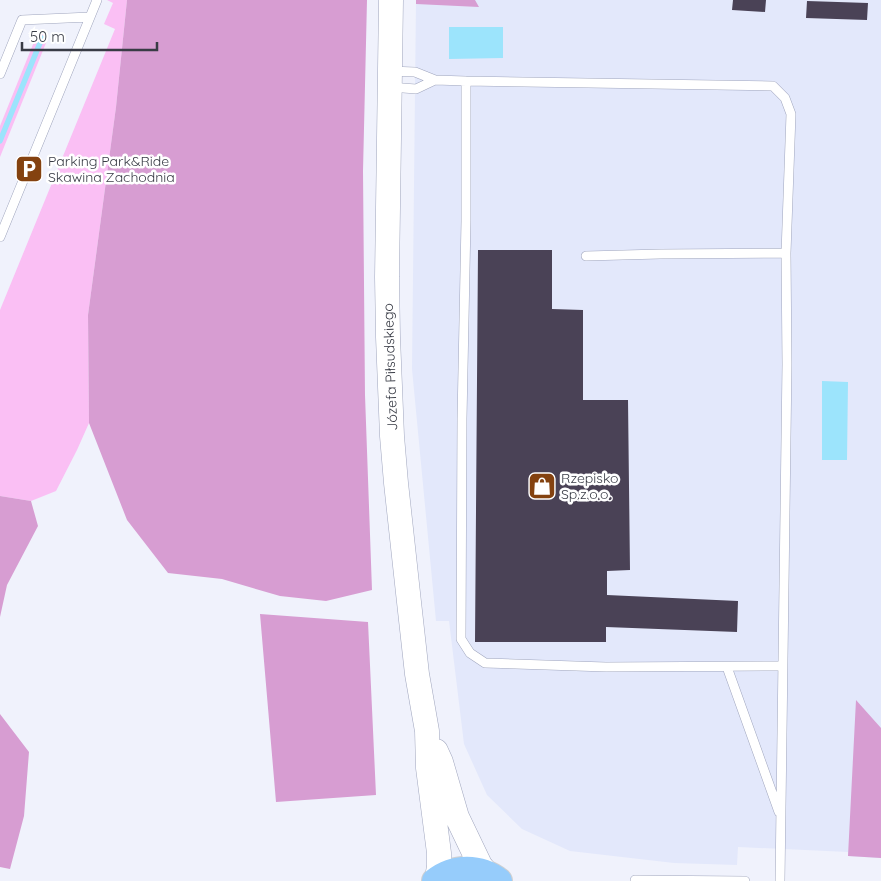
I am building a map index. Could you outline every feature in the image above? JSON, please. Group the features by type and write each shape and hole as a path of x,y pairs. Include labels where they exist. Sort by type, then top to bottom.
{"main road":[{"name":"Józefa Piłsudskiego","path":"391,0 388,296 392,436 417,674 427,731 428,768 439,853 436,880"},
{"name":"Józefa Piłsudskiego","path":"427,731 441,762 457,817 480,865 493,877"},
{"path":"436,880 446,874 461,870 477,871 493,877"}],"lane":[{"path":"0,237 97,0"},
{"path":"0,74 22,20 90,17"},
{"path":"390,79 415,72 435,80 466,82 773,86 785,98 791,114 786,253 788,364 780,881"},
{"path":"390,79 416,89 435,80"},
{"path":"466,82 461,639 470,653 485,663 606,668 782,666"},
{"path":"586,256 786,253"},
{"path":"727,667 781,818"},
{"path":"635,880 745,881"}],"shaded area":[{"path":"107,0 127,0 116,107 88,315 89,423 56,491 31,501 0,496 0,310 115,29 104,24 113,3"},
{"path":"127,0 367,0 363,171 365,395 372,590 326,601 280,596 222,579 168,573 127,520 89,423 88,315 116,107"},
{"path":"416,0 881,0 881,858 848,856 848,852 738,847 737,865 674,863 570,851 522,829 487,795 464,744 449,621 436,621 412,369"},
{"path":"416,0 475,0 479,7 416,4"},
{"path":"38,32 48,38 0,157 0,126"},
{"path":"0,496 31,501 38,526 7,585 0,617"},
{"path":"260,614 368,622 376,795 276,802"},
{"path":"856,700 881,728 881,858 848,856"},
{"path":"0,714 29,752 24,816 10,869 0,867"}],"water":[{"path":"449,27 503,27 503,58 449,59"},
{"path":"822,381 848,382 847,460 822,460"}],"building":[{"path":"733,0 766,0 765,12 732,10"},
{"path":"807,1 868,3 867,20 806,18"},
{"name":"Rzepisko Sp.z.o.o.","path":"478,250 552,250 552,309 583,310 583,400 628,400 630,570 607,571 607,595 738,601 737,632 606,627 606,642 475,642"}],"waterway":[{"path":"0,141 42,38"}],"place":[{"name":"Parking Park&Ride Skawina Zachodnia","path":"29,169"},
{"name":"Rzepisko Sp.z.o.o.","path":"542,486"}]}
